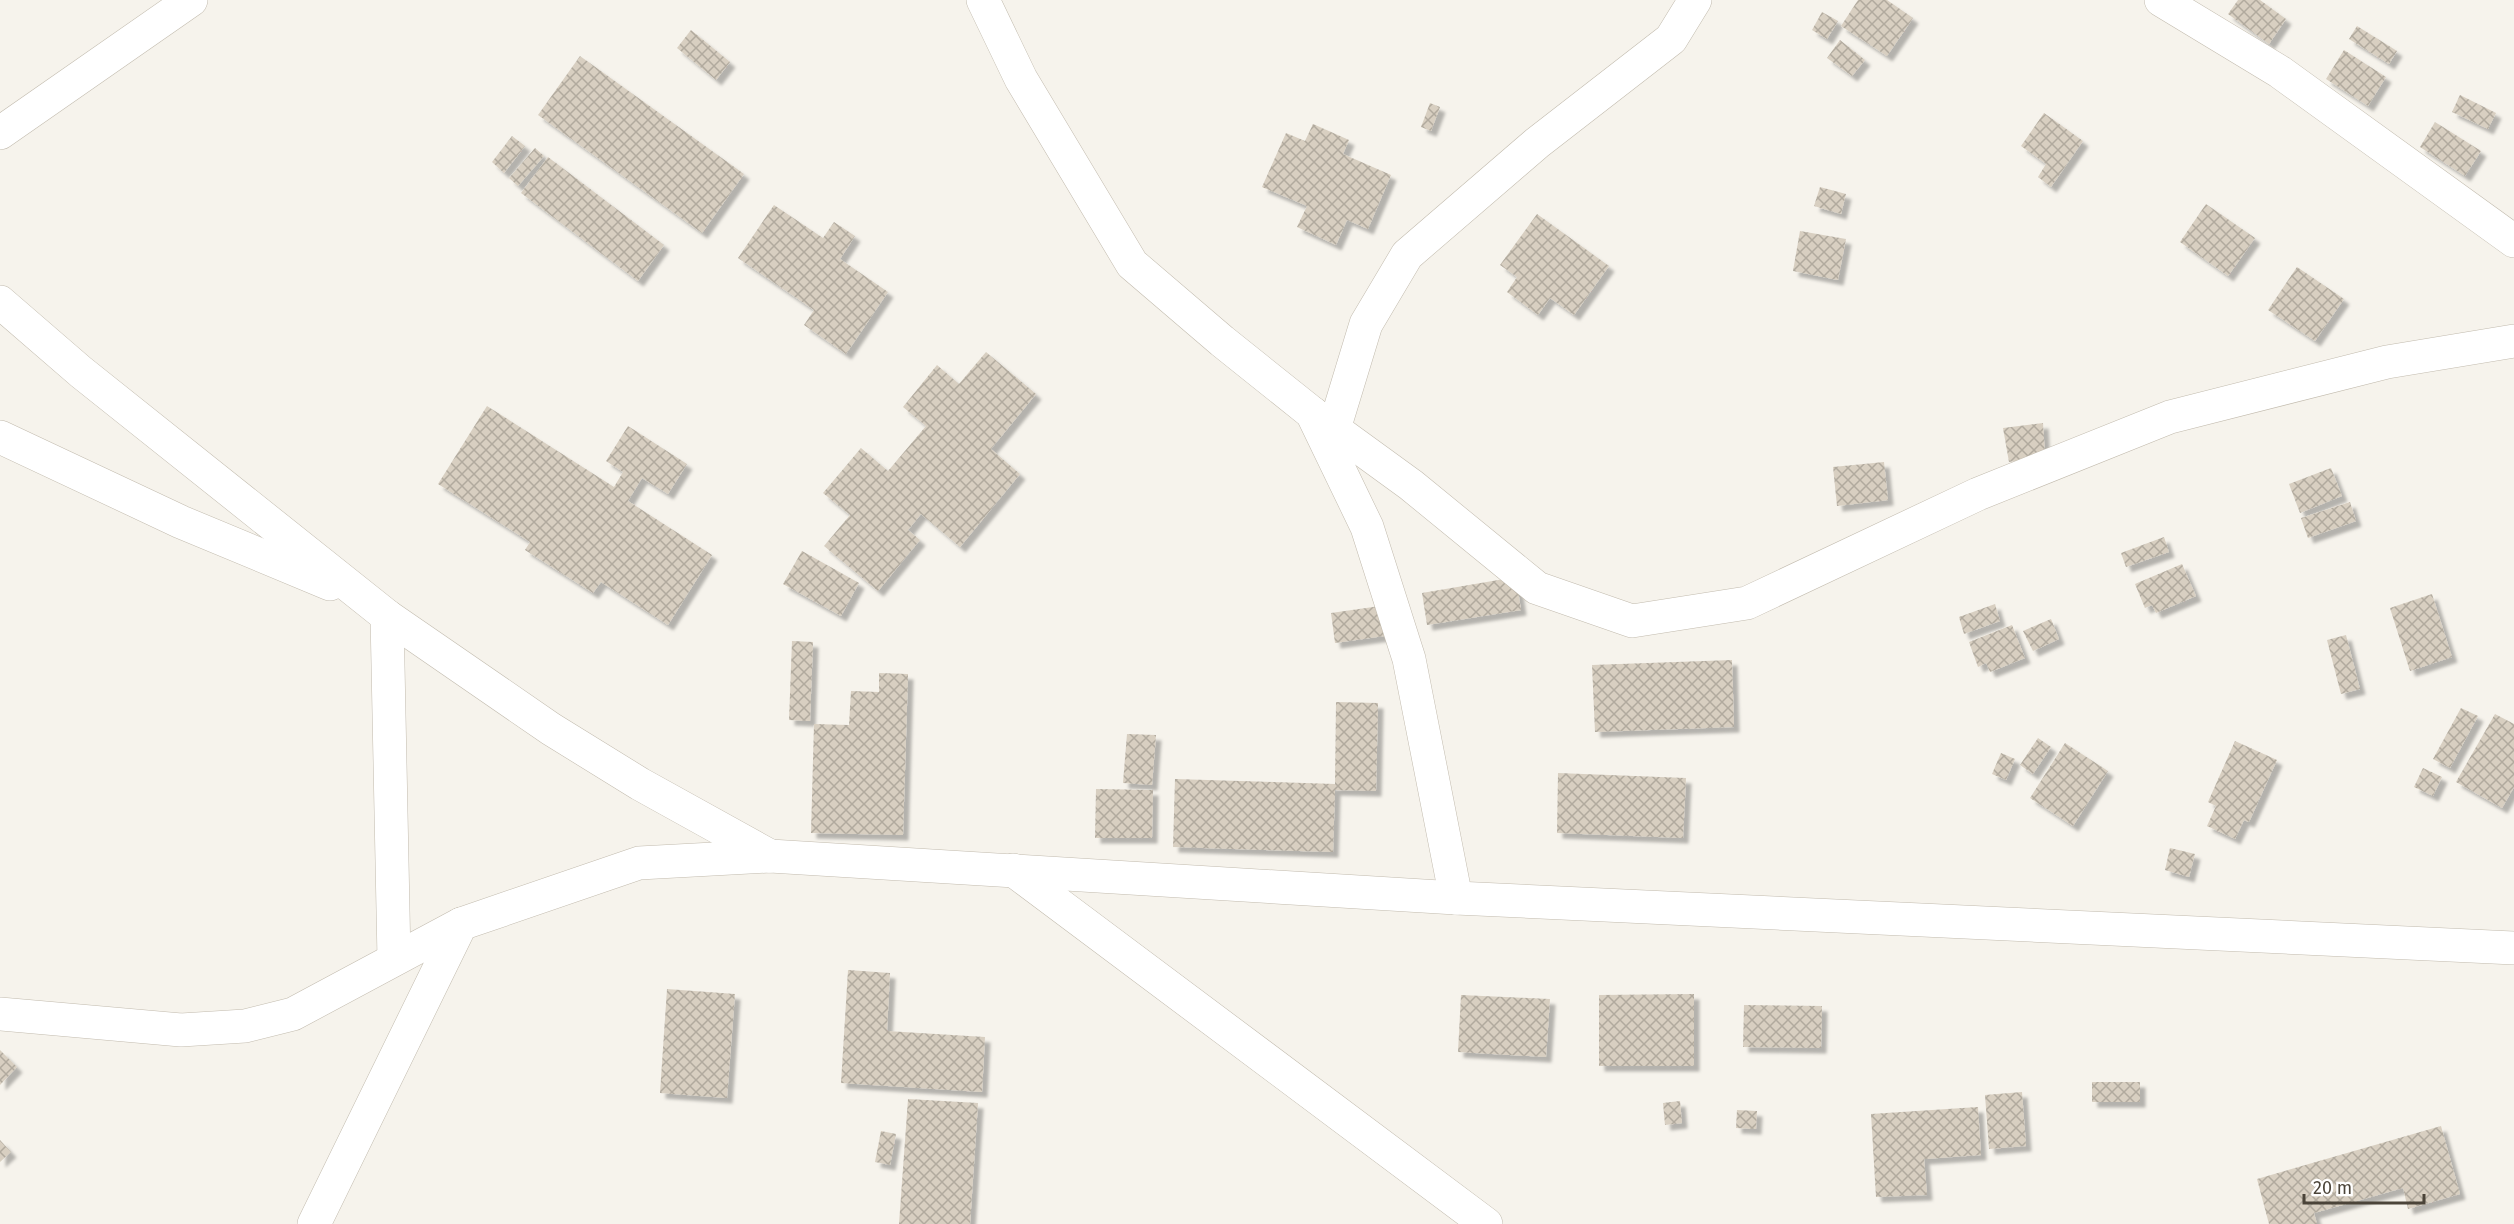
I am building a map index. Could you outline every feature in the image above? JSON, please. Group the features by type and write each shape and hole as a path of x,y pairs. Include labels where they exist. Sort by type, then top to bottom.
{"street":[{"path":"0,133 190,0"},
{"path":"983,0 1022,79 1132,264 1222,341 1323,421 1411,485 1537,588 1632,621 1747,603 1978,494 2170,417 2387,362 2514,341"},
{"path":"1456,898 1409,659 1367,527 1323,421 1366,324 1407,255 1537,143 1671,39 1695,0"},
{"path":"2161,0 2280,72 2514,241"},
{"path":"0,302 81,372 375,607 550,729 640,784 770,856"},
{"path":"0,437 181,522 375,607"},
{"path":"375,607 394,959"},
{"path":"0,1014 181,1030 245,1026 292,1014 461,924 639,863 770,856 1456,898 2514,948"},
{"path":"1012,870 1486,1224"},
{"path":"314,1224 461,924"}],"building":[{"path":"1858,0 1887,0 1913,18 1887,56 1841,26"},
{"path":"2238,0 2260,0 2286,19 2269,44 2228,14"},
{"path":"1822,12 1838,21 1827,39 1812,30"},
{"path":"2357,26 2397,51 2389,64 2349,39"},
{"path":"691,30 730,62 716,80 677,48"},
{"path":"1840,40 1865,60 1852,76 1827,58"},
{"path":"2344,50 2386,77 2368,106 2326,79"},
{"path":"580,56 744,174 702,233 538,115"},
{"path":"2460,95 2496,113 2488,129 2452,112"},
{"path":"1430,103 1440,107 1431,131 1421,127"},
{"path":"2044,113 2083,141 2051,187 2038,177 2046,164 2021,146"},
{"path":"2435,122 2481,151 2465,176 2420,147"},
{"path":"1313,124 1349,140 1343,154 1391,175 1368,229 1347,220 1336,245 1297,227 1307,206 1262,187 1286,133 1305,141"},
{"path":"512,136 525,146 504,173 492,162"},
{"path":"535,148 544,156 518,186 509,178"},
{"path":"548,157 664,245 638,281 521,193"},
{"path":"1820,187 1846,194 1841,214 1814,206"},
{"path":"2206,204 2255,238 2228,276 2180,242"},
{"path":"774,205 823,238 834,222 855,236 840,259 888,292 846,354 804,325 814,310 738,258"},
{"path":"1537,214 1609,266 1574,315 1550,298 1538,315 1507,292 1517,277 1500,265"},
{"path":"1800,231 1846,239 1838,280 1793,271"},
{"path":"2297,267 2344,299 2315,341 2268,310"},
{"path":"986,352 1036,394 991,449 1020,474 960,547 921,514 908,530 920,540 878,591 824,546 850,515 823,493 861,448 888,471 926,426 903,407 937,365 959,384"},
{"path":"487,406 614,487 623,472 606,461 628,426 687,464 668,494 642,478 628,501 712,555 668,625 601,582 593,593 525,550 530,542 438,484"},
{"path":"2043,423 2045,456 2009,462 2003,428"},
{"path":"1884,462 1888,500 1837,506 1833,467"},
{"path":"2331,468 2342,496 2300,513 2289,484"},
{"path":"2350,502 2356,521 2308,538 2301,518"},
{"path":"2164,537 2169,552 2126,567 2121,553"},
{"path":"802,551 859,583 841,616 783,584"},
{"path":"2182,564 2196,596 2156,613 2152,605 2145,608 2135,584"},
{"path":"1516,577 1521,610 1427,625 1422,593"},
{"path":"2432,594 2452,657 2410,671 2390,608"},
{"path":"1995,604 2000,621 1964,634 1959,617"},
{"path":"1387,605 1391,635 1335,643 1331,613"},
{"path":"2051,619 2059,639 2033,651 2023,631"},
{"path":"2012,625 2025,658 1990,672 1986,663 1978,667 1969,642"},
{"path":"2346,635 2360,689 2341,694 2327,640"},
{"path":"792,641 813,642 810,721 789,720"},
{"path":"1732,660 1734,727 1595,732 1592,665"},
{"path":"879,673 908,674 903,835 811,833 814,724 849,725 851,691 879,692"},
{"path":"1336,702 1378,703 1376,791 1335,790 1333,852 1173,847 1175,779 1335,784"},
{"path":"2461,708 2478,716 2450,768 2433,759"},
{"path":"2495,714 2514,724 2514,787 2502,808 2456,782"},
{"path":"1127,734 1156,735 1152,785 1123,783"},
{"path":"2038,738 2051,747 2033,774 2020,765"},
{"path":"2235,741 2277,760 2249,822 2244,820 2235,839 2207,826 2216,806 2208,802"},
{"path":"2065,743 2108,771 2073,826 2030,798"},
{"path":"2001,753 2015,759 2006,780 1992,774"},
{"path":"2423,768 2442,777 2433,796 2414,787"},
{"path":"1558,773 1686,778 1683,838 1557,833"},
{"path":"1096,789 1153,790 1152,838 1095,838"},
{"path":"2170,848 2195,854 2189,877 2165,870"},
{"path":"848,970 890,973 887,1031 985,1037 982,1092 841,1083"},
{"path":"667,989 735,994 727,1098 660,1093"},
{"path":"1694,994 1694,1066 1599,1066 1599,995"},
{"path":"1461,995 1550,999 1546,1057 1458,1052"},
{"path":"1744,1005 1822,1006 1821,1048 1743,1047"},
{"path":"0,1050 17,1067 0,1085"},
{"path":"2092,1082 2140,1082 2140,1102 2092,1102"},
{"path":"2022,1092 2026,1146 1989,1149 1985,1095"},
{"path":"908,1099 978,1103 970,1224 899,1224"},
{"path":"1680,1101 1682,1123 1665,1125 1663,1103"},
{"path":"1978,1107 1981,1155 1924,1159 1927,1195 1876,1197 1871,1114"},
{"path":"1737,1110 1757,1111 1756,1129 1736,1128"},
{"path":"2441,1126 2460,1194 2408,1209 2403,1188 2314,1213 2317,1224 2269,1224 2257,1179"},
{"path":"881,1131 896,1134 890,1165 875,1162"},
{"path":"0,1140 11,1152 0,1162"}]}
